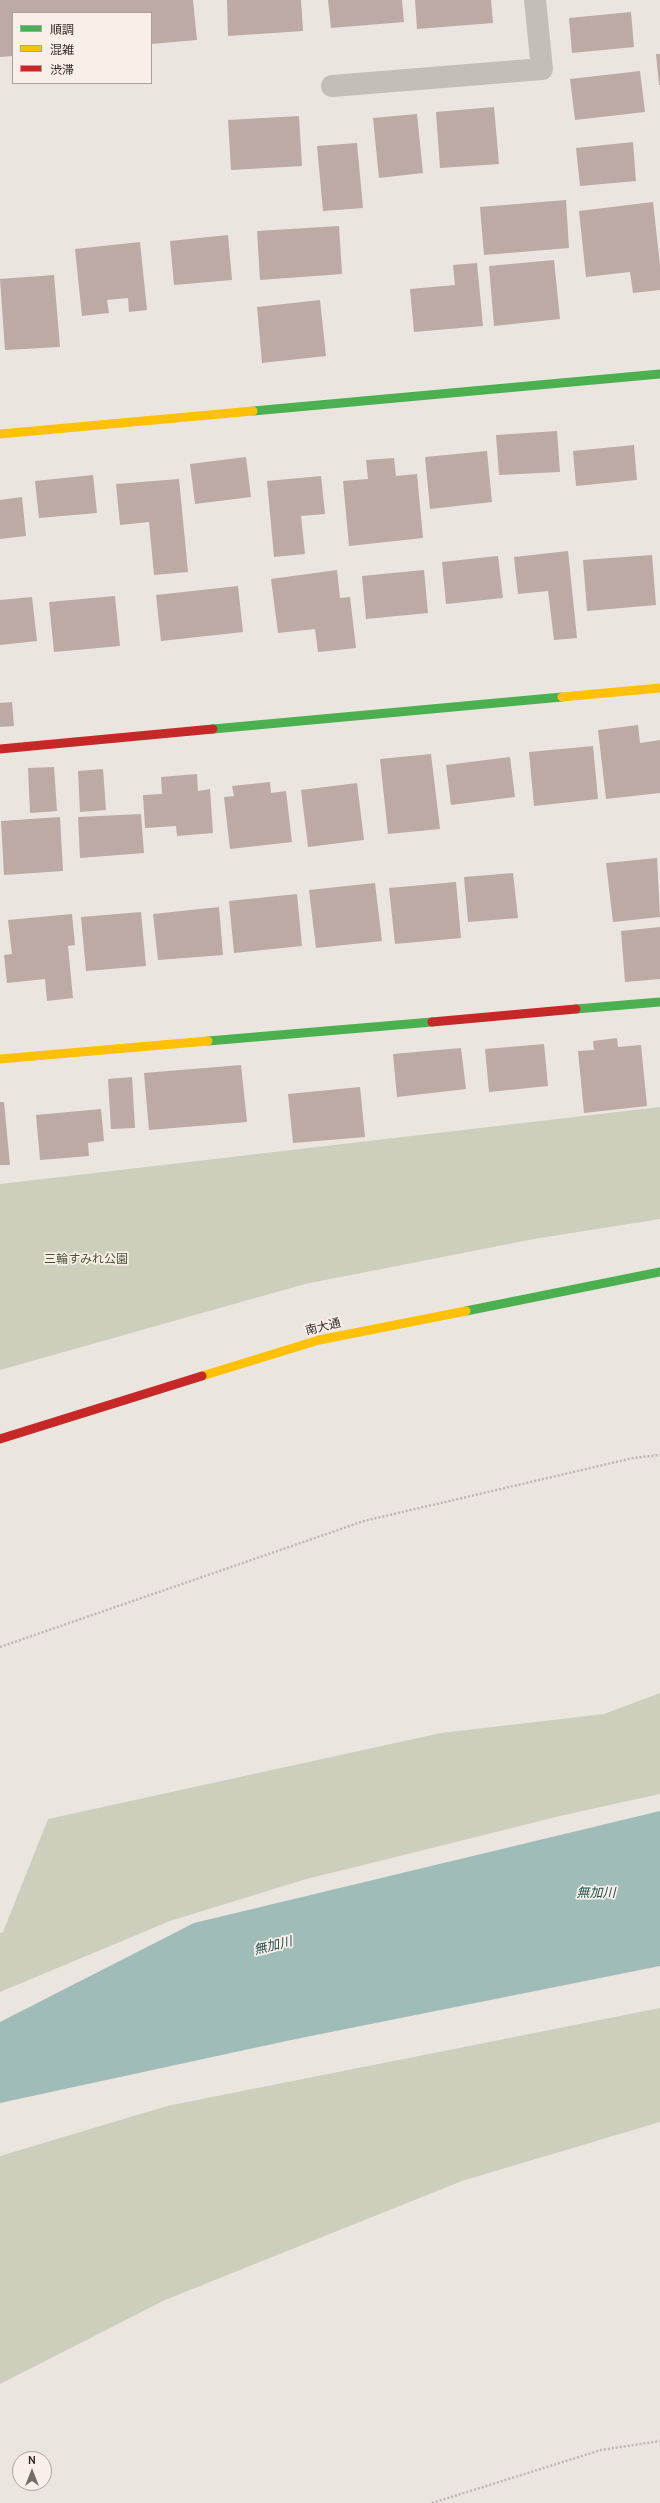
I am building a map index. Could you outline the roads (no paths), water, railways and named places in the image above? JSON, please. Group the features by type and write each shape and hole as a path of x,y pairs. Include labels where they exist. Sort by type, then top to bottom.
{"street":[{"path":"332,86 542,68 535,0"},
{"path":"0,434 660,374"},
{"path":"0,749 660,688"},
{"path":"0,1059 660,1002"},
{"name":"南大通","path":"0,1439 319,1340 660,1272"}],"water":[{"name":"無加川","path":"660,1811 660,1966 291,2040 0,2103 0,2022 194,1923"}],"park label":[{"name":"三輪すみれ公園","path":"86,1259"}]}
